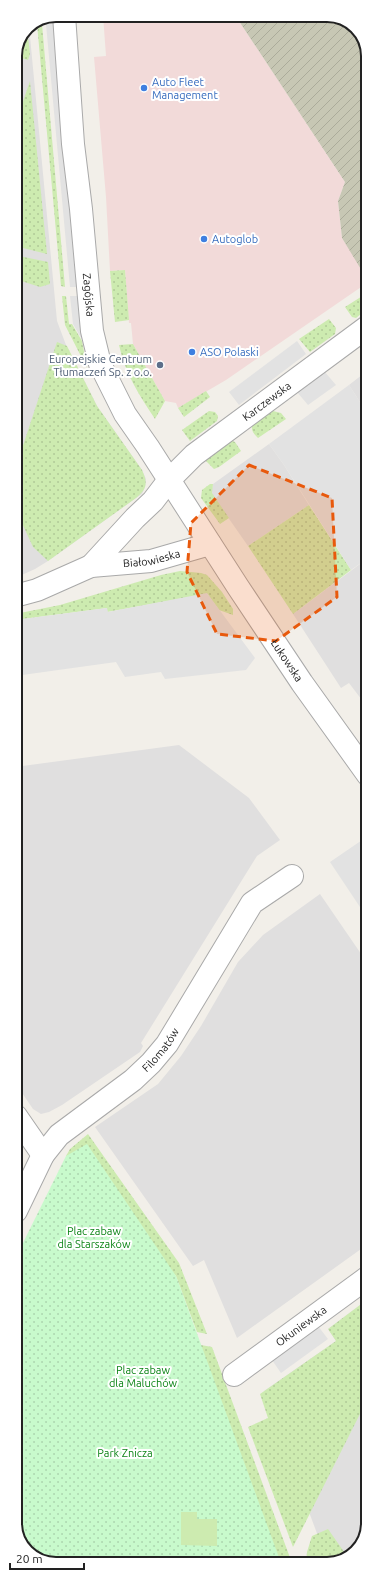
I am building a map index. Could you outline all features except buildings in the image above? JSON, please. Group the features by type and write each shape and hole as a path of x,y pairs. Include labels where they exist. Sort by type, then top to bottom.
{"street":[{"name":"Zagójska","path":"64,22 73,144 81,210 92,331 100,364 125,414 210,544"},
{"name":"Karczewska","path":"169,480 194,455 361,331"},
{"name":"Białowieska","path":"92,566 135,518 153,501 169,480"},
{"name":"Białowieska","path":"22,594 37,590 92,566 151,561 210,544"},
{"name":"Łukowska","path":"210,544 302,683 361,765"},
{"name":"Filomatów","path":"22,1199 43,1155 59,1135 133,1080 151,1063 167,1044 252,903 292,876"},
{"path":"22,1125 43,1155"},
{"name":"Okuniewska","path":"234,1375 361,1282"}],"highlighted area":[{"path":"249,465 332,498 337,597 276,641 217,634 187,572 191,523"}],"shaded area":[{"path":"104,22 240,22 345,182 338,201 342,238 361,267 361,287 226,380 178,408 176,403 165,401 133,344 131,323 129,323 125,270 110,271 106,197 94,57 106,56"},
{"path":"240,22 336,23 349,30 354,35 358,43 361,56 361,269 342,238 338,201 345,182"},
{"path":"54,23 78,287 70,287 46,24"},
{"path":"30,35 57,321 66,345 97,406 142,470 146,479 142,494 35,569 22,575 22,56 25,43"},
{"path":"70,296 78,296 84,343 73,324"},
{"path":"297,341 306,354 239,405 229,392"},
{"path":"324,371 336,385 308,405 297,392"},
{"path":"361,376 361,404 349,385"},
{"path":"349,385 361,404 361,563 351,570 269,444"},
{"path":"269,444 309,505 248,546 211,493 213,484"},
{"path":"361,563 361,699 349,683 341,688 293,614"},
{"path":"207,593 255,658 246,670 165,679 161,672 125,677 116,662 22,675 22,619 107,608 108,612"},
{"path":"179,745 249,798 280,840 257,856 141,1043 143,1046 140,1052 62,1105 49,1112 41,1114 33,1109 22,1093 22,766"},
{"path":"361,841 361,908 330,862"},
{"path":"320,894 361,954 361,1249 237,1338 204,1260 193,1266 95,1127 158,1084 181,1056 201,1026 238,962 263,935"},
{"path":"361,1304 361,1523 358,1536 348,1550 338,1555 326,1557 264,1391 336,1341 328,1329"},
{"path":"318,1326 328,1339 281,1373 272,1360"}],"green space":[{"path":"42,25 65,287 61,286 37,28"},
{"path":"28,37 30,54 28,60 22,58 22,56"},
{"path":"30,81 47,254 22,247 22,104"},
{"path":"22,257 48,262 50,284 40,287 22,281"},
{"path":"125,270 129,320 115,322 110,271"},
{"path":"62,296 66,296 69,324 72,324 82,341 87,368 65,325"},
{"path":"361,297 361,314 356,318 352,317 345,307"},
{"path":"329,319 336,328 335,334 310,352 299,339"},
{"path":"57,342 67,346 97,406 142,470 146,482 145,486 136,498 48,561 33,547 22,523 22,449"},
{"path":"133,344 165,401 155,419 133,384 119,345"},
{"path":"206,391 210,397 184,417 178,408"},
{"path":"209,411 215,412 218,416 217,421 190,441 182,430"},
{"path":"273,411 281,413 286,419 258,438 252,431 252,425"},
{"path":"230,440 235,442 241,451 214,469 205,460"},
{"path":"210,484 213,484 212,493 229,518 220,524 201,498 202,490"},
{"path":"309,505 351,570 293,614 248,546"},
{"path":"180,571 207,575 222,592 233,609 233,615 219,610 207,594 107,612 107,608 22,619 22,613 60,605 161,575"},
{"path":"88,1134 179,1263 207,1334 197,1332 176,1276 66,1156 70,1149"},
{"name":"Park Znicza","path":"87,1144 176,1276 279,1557 54,1557 43,1554 34,1549 27,1540 22,1523 22,1245 66,1156"},
{"path":"361,1304 361,1412 293,1547 248,1427 268,1418 260,1394 336,1341 328,1329"},
{"path":"201,1345 212,1347 290,1557 244,1557"},
{"path":"181,1512 197,1512 197,1519 217,1519 217,1546 181,1545"},
{"path":"328,1529 344,1552 338,1555 327,1557 307,1557 312,1536"}],"place":[{"name":"Auto Fleet Management","path":"144,88"},
{"name":"Autoglob","path":"204,239"},
{"name":"ASO Polaski","path":"192,352"},
{"name":"Europejskie Centrum Tłumaczeń Sp. z o.o.","path":"160,365"}],"park label":[{"name":"Plac zabaw dla Starszaków","path":"94,1237"},
{"name":"Plac zabaw dla Maluchów","path":"143,1376"}]}
